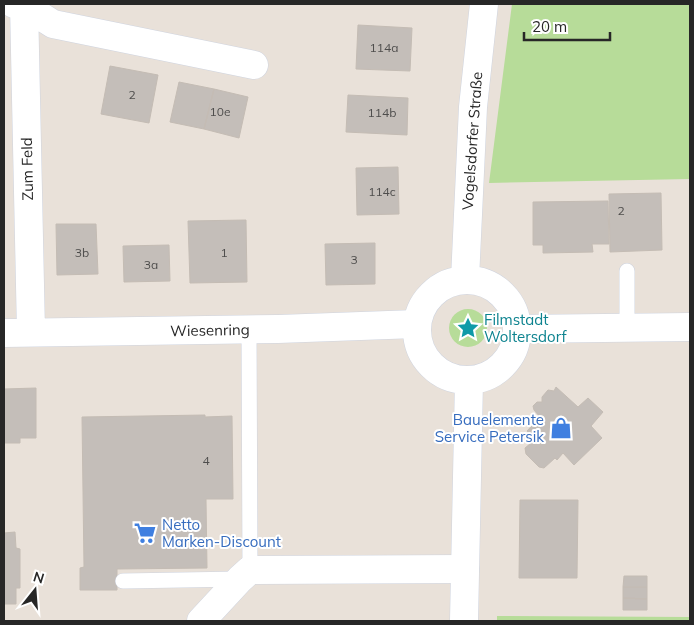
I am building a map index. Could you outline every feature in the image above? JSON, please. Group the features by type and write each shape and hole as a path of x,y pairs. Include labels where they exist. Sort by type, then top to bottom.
{"street":[{"name":"Zum Feld","path":"20,4 53,24 254,65"},
{"name":"Zum Feld","path":"20,4 31,332"},
{"name":"Vogelsdorfer Straße","path":"465,279 473,107 484,4"},
{"path":"465,279 480,281 494,287 506,297 514,310 518,329 516,342 510,357 499,369 485,378 469,381 452,378 436,371 424,358 417,342 416,324 427,298 451,282 465,279"},
{"name":"Wiesenring","path":"4,333 416,324"},
{"path":"518,329 690,327"},
{"path":"464,621 469,381"},
{"path":"200,621 245,574 465,569"}],"lane":[{"path":"627,271 627,328"},
{"path":"123,581 245,574 249,329"}],"green space":[{"path":"512,4 690,4 690,179 489,183"},
{"path":"468,309 481,315 487,328 481,341 468,347 455,341 449,328 455,315"},
{"path":"497,616 690,617 690,621 497,621"}],"building":[{"path":"358,25 412,28 410,71 356,69"},
{"path":"110,66 158,75 149,123 101,114"},
{"path":"179,82 214,89 204,129 170,122"},
{"path":"214,89 248,97 239,138 204,129"},
{"path":"348,95 408,98 407,135 346,132"},
{"path":"398,167 399,214 357,215 356,168"},
{"path":"661,193 662,250 610,252 609,194"},
{"path":"608,201 609,244 592,244 593,252 543,253 543,245 533,245 533,202"},
{"path":"246,220 247,282 190,283 188,221"},
{"path":"56,224 96,224 98,274 57,275"},
{"path":"375,243 375,284 326,285 325,244"},
{"path":"169,245 170,281 124,282 123,246"},
{"name":"Bauelemente Service Petersik","path":"556,387 578,407 588,398 603,412 591,426 602,438 574,465 563,453 557,460 555,458 544,468 539,467 526,454 525,448 536,439 527,431 540,417 533,406 537,402 542,402 542,397 548,390 554,391"},
{"path":"36,388 36,438 20,438 20,443 4,443 4,389"},
{"name":"Netto Marken-Discount","path":"205,415 205,417 232,416 233,499 206,499 207,568 117,569 117,590 80,590 80,568 84,567 82,417"},
{"path":"520,500 578,500 577,578 519,578"},
{"path":"15,532 16,548 20,549 20,588 16,588 16,604 4,604 4,533"},
{"path":"624,576 647,576 647,587 623,587"},
{"path":"623,587 647,587 647,599 623,598"},
{"path":"623,598 647,599 647,610 623,610"}],"place":[{"name":"Filmstadt Woltersdorf","path":"468,328"},
{"name":"Bauelemente Service Petersik","path":"561,428"},
{"name":"Netto Marken-Discount","path":"145,533"}]}
